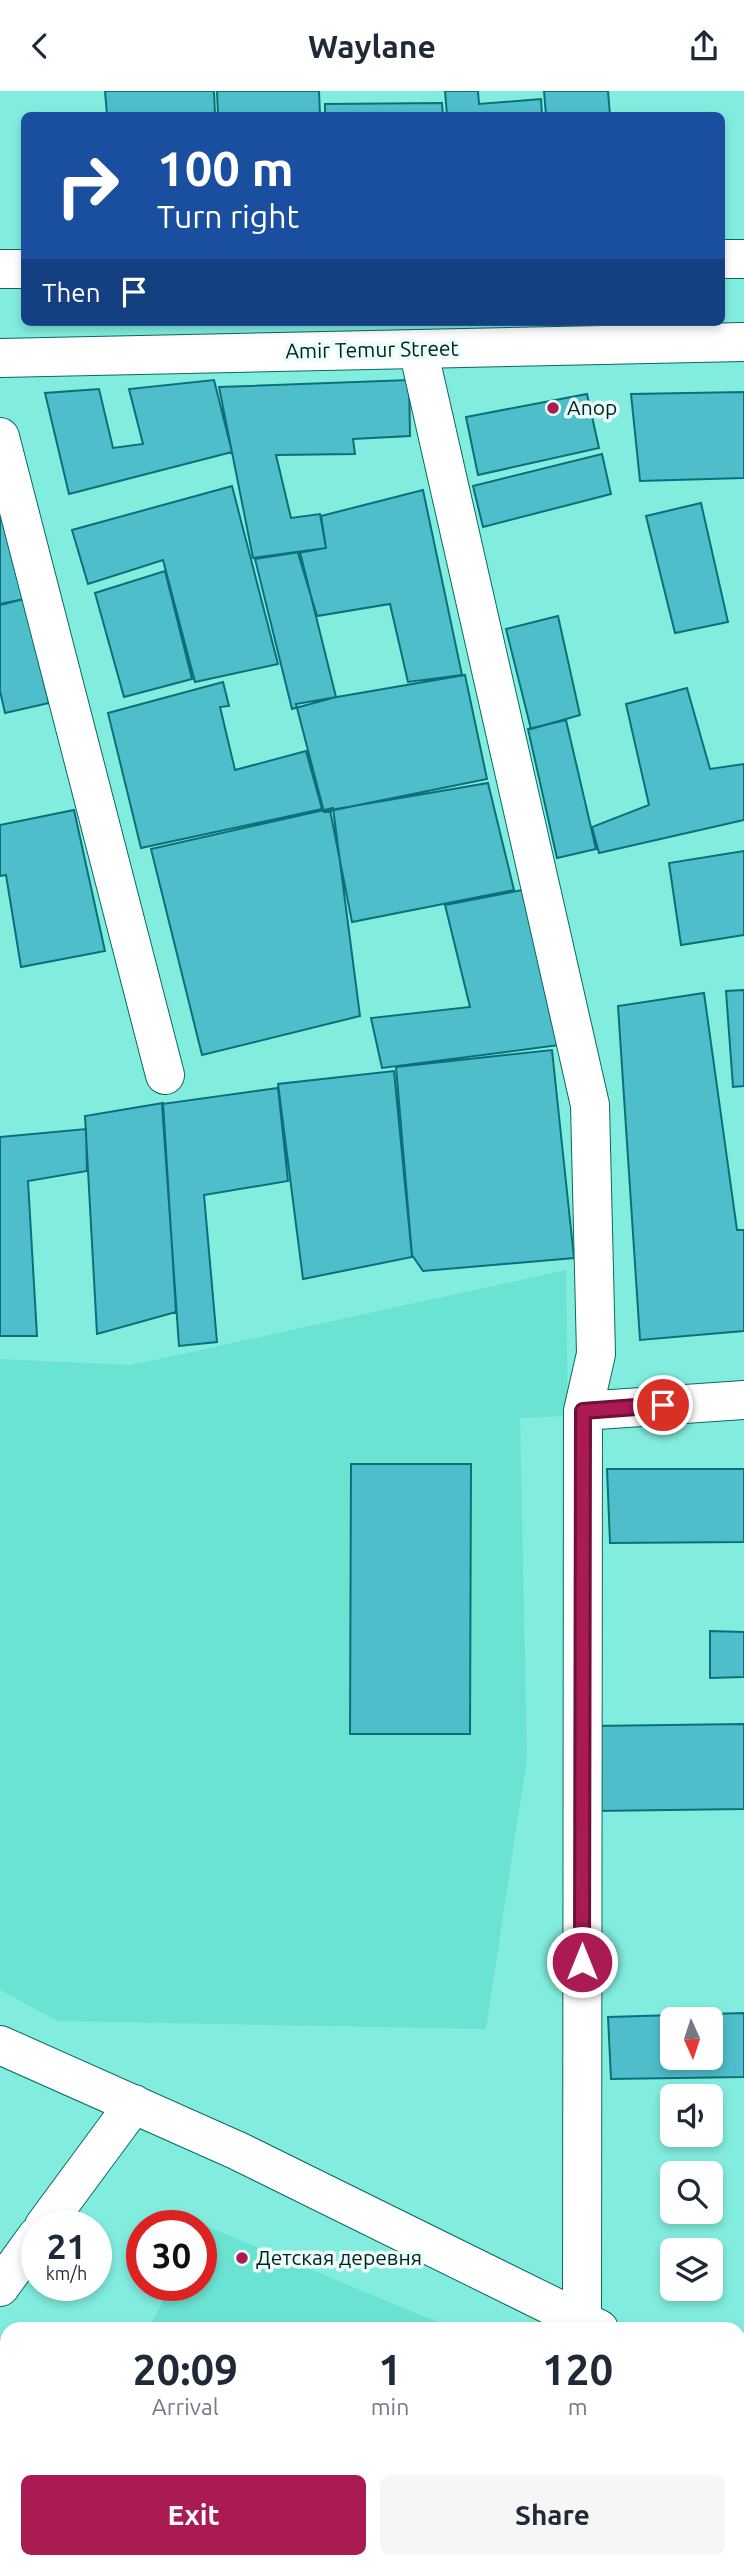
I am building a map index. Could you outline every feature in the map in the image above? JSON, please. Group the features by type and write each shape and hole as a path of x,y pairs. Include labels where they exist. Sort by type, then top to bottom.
{"street":[{"path":"725,259 744,259"},
{"path":"0,269 21,269"},
{"name":"Amir Temur Street","path":"0,358 744,342"},
{"path":"418,349 590,1105 596,1355 583,1411 590,2322"},
{"path":"0,437 165,1075"},
{"path":"583,1411 744,1400"},
{"path":"0,2045 238,2151 584,2322"},
{"path":"56,2210 134,2104"},
{"path":"0,2287 21,2258"}],"shaded area":[{"path":"566,1270 568,1416 520,1418 527,1758 486,2029 58,2021 0,1990 0,1359 132,1365"},
{"name":"Детская деревня","path":"217,2230 437,2322 152,2322 163,2301 217,2301"}],"building":[{"path":"105,91 214,91 215,112 107,112"},
{"path":"217,91 319,91 320,112 218,112"},
{"path":"445,91 478,91 479,104 541,99 542,112 447,112"},
{"path":"544,91 608,91 610,112 546,112"},
{"path":"442,103 443,112 325,112 325,104"},
{"path":"214,380 232,452 69,494 45,393 99,389 113,448 143,444 129,389"},
{"path":"409,380 410,436 353,439 355,454 276,455 291,518 320,514 326,548 253,558 219,387"},
{"path":"744,392 744,478 640,481 631,394"},
{"path":"587,394 599,448 478,475 466,417"},
{"path":"602,454 611,494 483,527 473,486"},
{"path":"232,486 278,664 195,682 163,560 88,584 72,530"},
{"path":"423,490 462,675 408,682 390,604 317,616 298,553 326,548 321,516"},
{"path":"701,503 728,622 675,633 646,516"},
{"path":"0,518 3,518 24,599 0,604"},
{"path":"300,552 336,697 292,709 255,559"},
{"path":"165,571 192,679 124,697 95,593"},
{"path":"24,599 49,703 5,713 0,691 0,605"},
{"path":"558,616 580,715 531,729 506,629"},
{"path":"465,675 487,779 324,812 296,704"},
{"path":"223,682 229,706 220,707 235,770 306,751 322,809 141,848 108,713"},
{"path":"687,688 710,769 744,764 744,820 599,853 592,827 649,805 626,704"},
{"path":"566,720 596,849 557,858 528,729"},
{"path":"488,783 514,890 352,922 330,810"},
{"path":"333,808 360,1016 202,1055 151,849"},
{"path":"74,810 105,951 21,967 6,875 0,876 0,825"},
{"path":"744,851 744,935 681,945 669,863"},
{"path":"528,889 567,1044 382,1068 371,1018 470,1007 445,905"},
{"path":"744,990 744,1086 733,1087 726,991"},
{"path":"704,993 737,1230 744,1230 744,1331 640,1340 618,1006"},
{"path":"552,1050 574,1258 423,1271 412,1255 396,1067"},
{"path":"394,1071 412,1257 303,1279 278,1084"},
{"path":"278,1088 288,1181 204,1195 217,1342 179,1346 162,1104"},
{"path":"163,1103 176,1312 97,1334 85,1116"},
{"path":"86,1129 87,1171 28,1181 37,1336 0,1336 0,1137"},
{"path":"351,1464 471,1464 470,1734 350,1734"},
{"path":"607,1469 744,1469 744,1542 610,1543"},
{"path":"710,1631 744,1632 744,1677 710,1678"},
{"path":"744,1724 744,1809 595,1811 592,1726"},
{"path":"744,2013 744,2077 611,2079 608,2017 660,2015 660,2070 723,2070 723,2014"}],"place":[{"name":"Anop","path":"553,408"},
{"name":"Детская деревня","path":"242,2258"}],"route":[{"path":"582,1962 583,1411 663,1405"}]}
